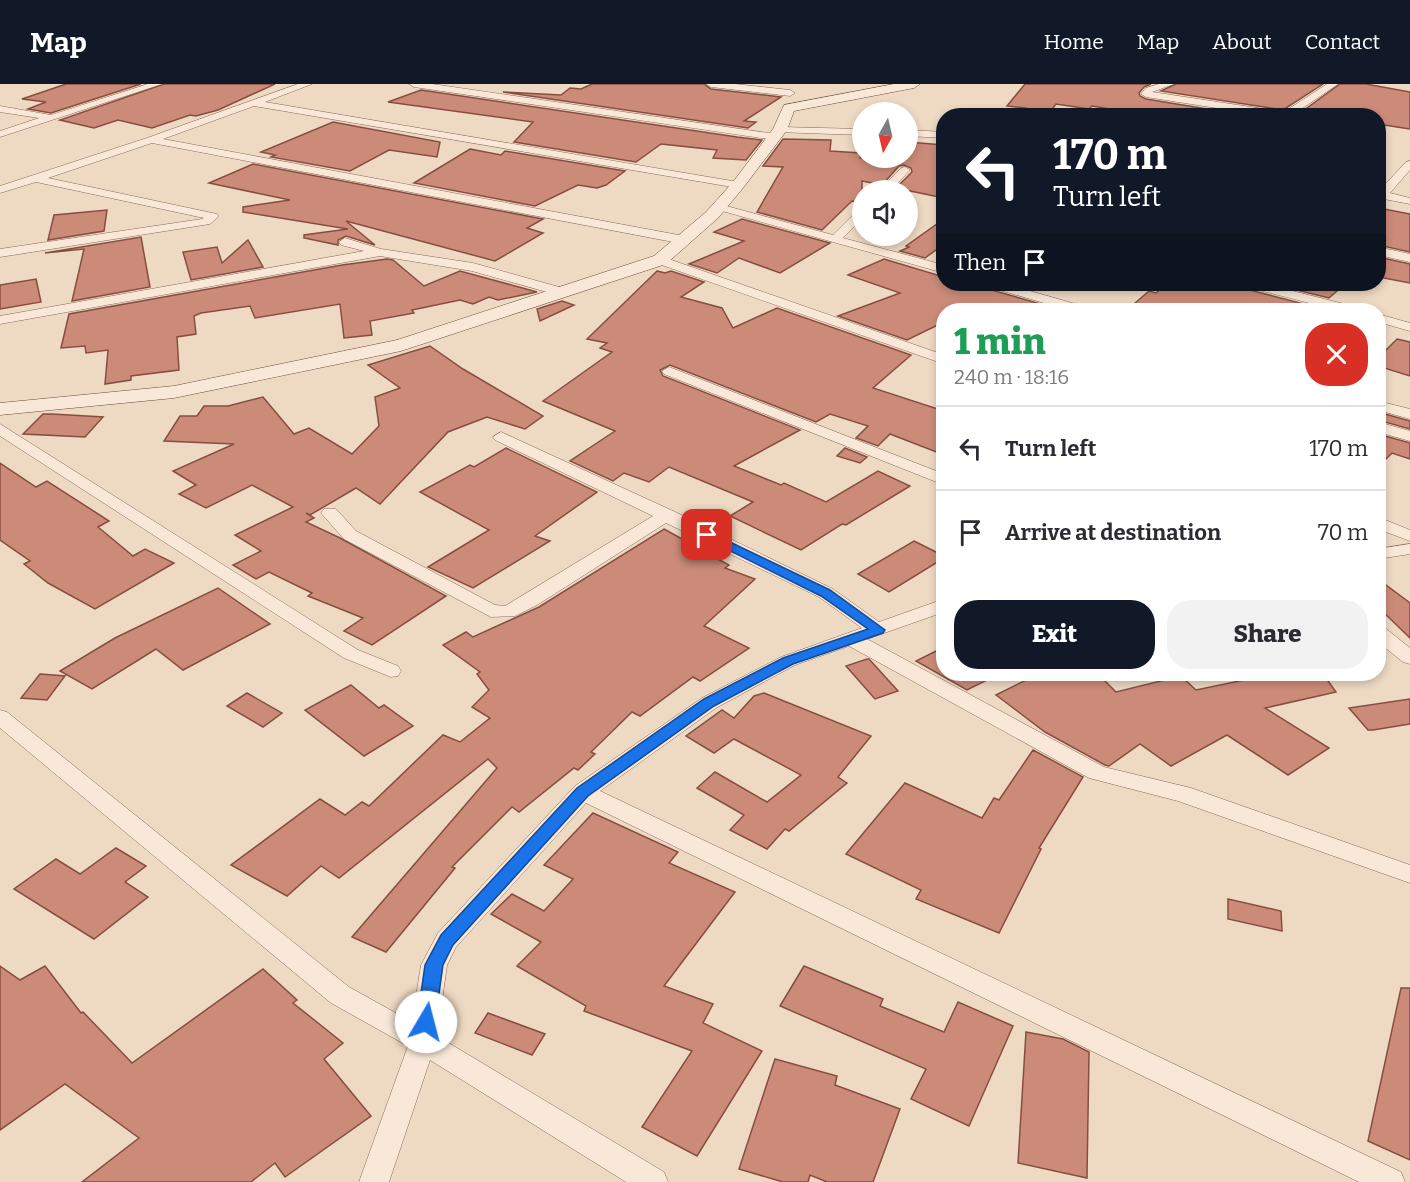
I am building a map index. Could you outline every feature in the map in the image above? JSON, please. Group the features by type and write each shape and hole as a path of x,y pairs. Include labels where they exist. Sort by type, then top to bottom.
{"street":[{"path":"0,134 153,84"},
{"path":"0,190 151,140 307,84"},
{"path":"414,84 637,118 778,134 852,132"},
{"path":"711,84 792,95 914,84"},
{"path":"1169,84 1149,90 1146,94 1234,108"},
{"path":"1296,108 1333,84"},
{"path":"0,409 174,392 401,345 660,260 719,207 738,185 778,134 792,95"},
{"path":"253,103 738,185"},
{"path":"0,109 52,118"},
{"path":"918,134 936,135"},
{"path":"151,140 684,240"},
{"path":"1386,191 1410,164"},
{"path":"896,180 906,170"},
{"path":"0,253 206,222 212,218 211,215 33,178"},
{"path":"1386,198 1410,201"},
{"path":"719,207 936,267"},
{"path":"836,238 852,222"},
{"path":"345,242 380,252 473,267 561,292"},
{"path":"0,320 380,252"},
{"path":"1386,253 1410,258"},
{"path":"660,260 936,357"},
{"path":"1020,291 1060,303"},
{"path":"1038,296 1043,291"},
{"path":"1284,291 1326,303"},
{"path":"1386,320 1410,327"},
{"path":"669,370 936,477"},
{"path":"1386,407 1410,414"},
{"path":"0,429 351,654 391,671"},
{"path":"1386,429 1410,436"},
{"path":"501,437 826,593 878,630"},
{"path":"330,513 351,536 491,610 508,612 530,602 667,515"},
{"path":"1386,526 1410,536"},
{"path":"1386,553 1410,549"},
{"path":"374,1182 423,1041 434,965 447,940 582,792 709,703 788,661 936,608"},
{"path":"1386,638 1410,658"},
{"path":"852,639 1097,773 1183,794 1410,874"},
{"path":"0,717 340,995 423,1041 653,1182"},
{"path":"582,792 1390,1182"}],"building":[{"path":"66,84 141,84 51,113 28,109 46,102 22,99"},
{"path":"164,84 275,84 218,110 196,116 190,115 152,128 118,120 94,128 60,120"},
{"path":"592,84 704,84 711,89 781,97 744,121 756,122 748,128 503,92 561,95 570,88 581,89"},
{"path":"1025,84 1151,84 1144,87 1139,93 1140,96 1201,108 1092,106 1082,108 1056,104 1053,108 1007,106"},
{"path":"1176,84 1323,84 1286,108 1270,108 1161,91"},
{"path":"1340,84 1366,84 1410,92 1410,129 1386,125 1386,108 1307,108"},
{"path":"421,90 762,140 746,160 713,158 717,150 661,144 636,162 514,142 533,122 388,102"},
{"path":"333,122 440,142 437,157 389,150 350,171 271,157 275,155 261,152"},
{"path":"783,139 831,140 830,151 852,152 852,168 897,168 886,180 852,180 852,201 822,230 757,212 783,167 763,166"},
{"path":"918,143 936,144 936,196 918,193 918,180 904,180 912,172 911,168 918,168"},
{"path":"470,149 501,155 505,151 625,171 606,185 597,188 578,185 535,206 414,183"},
{"path":"253,164 543,219 527,228 543,233 495,261 346,221 375,245 346,236 338,240 338,245 304,238 304,235 348,229 243,212 243,207 290,200 209,183"},
{"path":"1386,209 1410,214 1410,252 1386,247"},
{"path":"107,210 104,231 48,240 54,215"},
{"path":"742,219 830,243 780,273 739,258 717,273 689,264 744,241 714,232"},
{"path":"936,225 936,250 925,258 900,251 909,247 906,246 918,246 918,237"},
{"path":"141,237 150,287 72,301 84,249 45,253"},
{"path":"248,240 263,267 191,280 183,252 217,247 222,263"},
{"path":"387,259 393,260 424,286 460,271 537,292 498,300 489,297 473,304 460,300 412,310 414,313 370,321 372,335 344,338 340,304 255,318 250,306 201,313 194,316 196,334 177,337 179,370 131,376 131,380 105,384 108,350 86,353 85,346 61,348 69,314"},
{"path":"884,259 936,275 936,291 995,291 1037,303 936,303 936,326 907,340 838,316 900,293 848,275"},
{"path":"1386,259 1410,264 1410,283 1386,278"},
{"path":"657,271 665,273 671,271 704,282 681,297 722,308 733,328 777,308 911,355 873,388 936,408 936,452 890,434 878,446 856,438 868,426 830,414 816,422 670,365 660,370 663,376 800,430 734,466 781,485 784,483 826,502 878,471 910,486 801,550 730,516 753,502 669,467 649,482 624,473 613,481 570,461 615,431 543,401 612,352 600,348 607,343 587,339"},
{"path":"36,279 41,302 0,309 0,285"},
{"path":"1149,291 1156,293 1158,291 1254,291 1300,303 1135,303"},
{"path":"1300,291 1337,291 1329,298"},
{"path":"562,301 574,305 540,321 537,309"},
{"path":"1397,339 1410,342 1410,376 1386,368 1386,350"},
{"path":"430,346 463,369 543,416 525,429 487,417 448,432 380,504 356,488 310,515 306,513 314,518 306,522 446,596 372,645 344,631 363,618 308,596 312,593 269,572 256,579 233,565 261,551 235,535 293,507 252,485 206,508 179,494 196,485 173,471 234,444 164,441 180,416 197,416 204,406 228,406 263,397 294,434 309,428 352,454 379,426 375,397 400,388 368,365"},
{"path":"43,414 103,417 85,437 23,434"},
{"path":"1386,414 1410,421 1410,429 1386,422"},
{"path":"1386,436 1410,443 1410,459 1392,453 1386,459"},
{"path":"506,448 597,492 535,536 550,541 473,588 428,567 489,530 420,492 470,465 474,467"},
{"path":"845,448 867,457 860,463 837,456"},
{"path":"0,463 36,487 47,481 109,521 98,527 133,556 145,549 174,563 95,609 48,583 24,564 30,561 0,540"},
{"path":"664,529 729,565 725,568 755,579 704,626 749,648 700,681 693,677 640,716 632,712 591,752 595,754 578,770 574,768 519,812 512,807 452,867 455,868 386,952 352,937 497,768 488,759 339,878 321,866 287,896 231,865 320,799 345,815 362,802 369,806 443,735 460,742 490,718 472,707 489,690 477,674 480,672 443,645 466,632 473,637 539,607"},
{"path":"914,541 936,552 936,563 889,592 858,574"},
{"path":"1386,585 1410,603 1410,638 1386,615"},
{"path":"218,588 270,624 183,670 156,649 92,689 60,671 115,638"},
{"path":"936,651 936,672 916,661"},
{"path":"867,659 898,691 875,699 846,666"},
{"path":"40,674 65,676 47,700 21,698"},
{"path":"951,681 985,681 967,690"},
{"path":"1024,681 1105,681 1116,692 1161,681 1186,681 1196,690 1239,681 1328,681 1336,692 1265,708 1329,748 1288,775 1227,735 1171,766 1140,744 1109,766 1105,765 1045,732 996,695"},
{"path":"351,685 379,708 384,705 413,726 364,756 305,710"},
{"path":"247,693 282,713 263,727 227,706"},
{"path":"764,693 871,736 838,777 847,783 789,831 785,829 767,849 730,830 744,815 697,788 715,772 767,802 801,775 734,739 714,753 686,736 722,710 734,718 754,696"},
{"path":"1410,699 1410,724 1373,730 1368,730 1349,708"},
{"path":"1033,750 1083,777 1039,848 1041,849 999,933 916,899 921,890 846,854 905,783 982,818 994,798 999,800"},
{"path":"593,813 678,852 669,863 735,892 664,986 713,1004 703,1023 762,1051 697,1156 642,1127 692,1051 584,1011 586,1006 517,966 541,942 491,914 512,894 544,911 573,879 544,865"},
{"path":"116,848 146,866 125,882 148,897 94,939 14,889 56,859 80,874"},
{"path":"1228,899 1281,911 1282,931 1228,919"},
{"path":"0,966 20,980 45,966 81,1013 83,1012 132,1063 263,969 297,1000 293,1003 343,1043 324,1059 371,1116 285,1177 275,1163 251,1182 82,1182 139,1138 65,1084 0,1130"},
{"path":"804,966 883,999 880,1006 944,1032 958,1002 1013,1026 969,1126 911,1099 926,1069 780,1006"},
{"path":"1401,988 1410,988 1410,1160 1368,1141"},
{"path":"488,1013 545,1034 532,1055 475,1033"},
{"path":"1026,1032 1063,1039 1089,1052 1087,1178 1018,1163"},
{"path":"775,1059 837,1076 835,1085 900,1109 873,1182 827,1182 810,1175 808,1182 783,1182 739,1169"}],"route":[{"path":"426,1022 434,965 447,940 582,792 709,703 788,661 878,630 826,593 707,535"}]}
